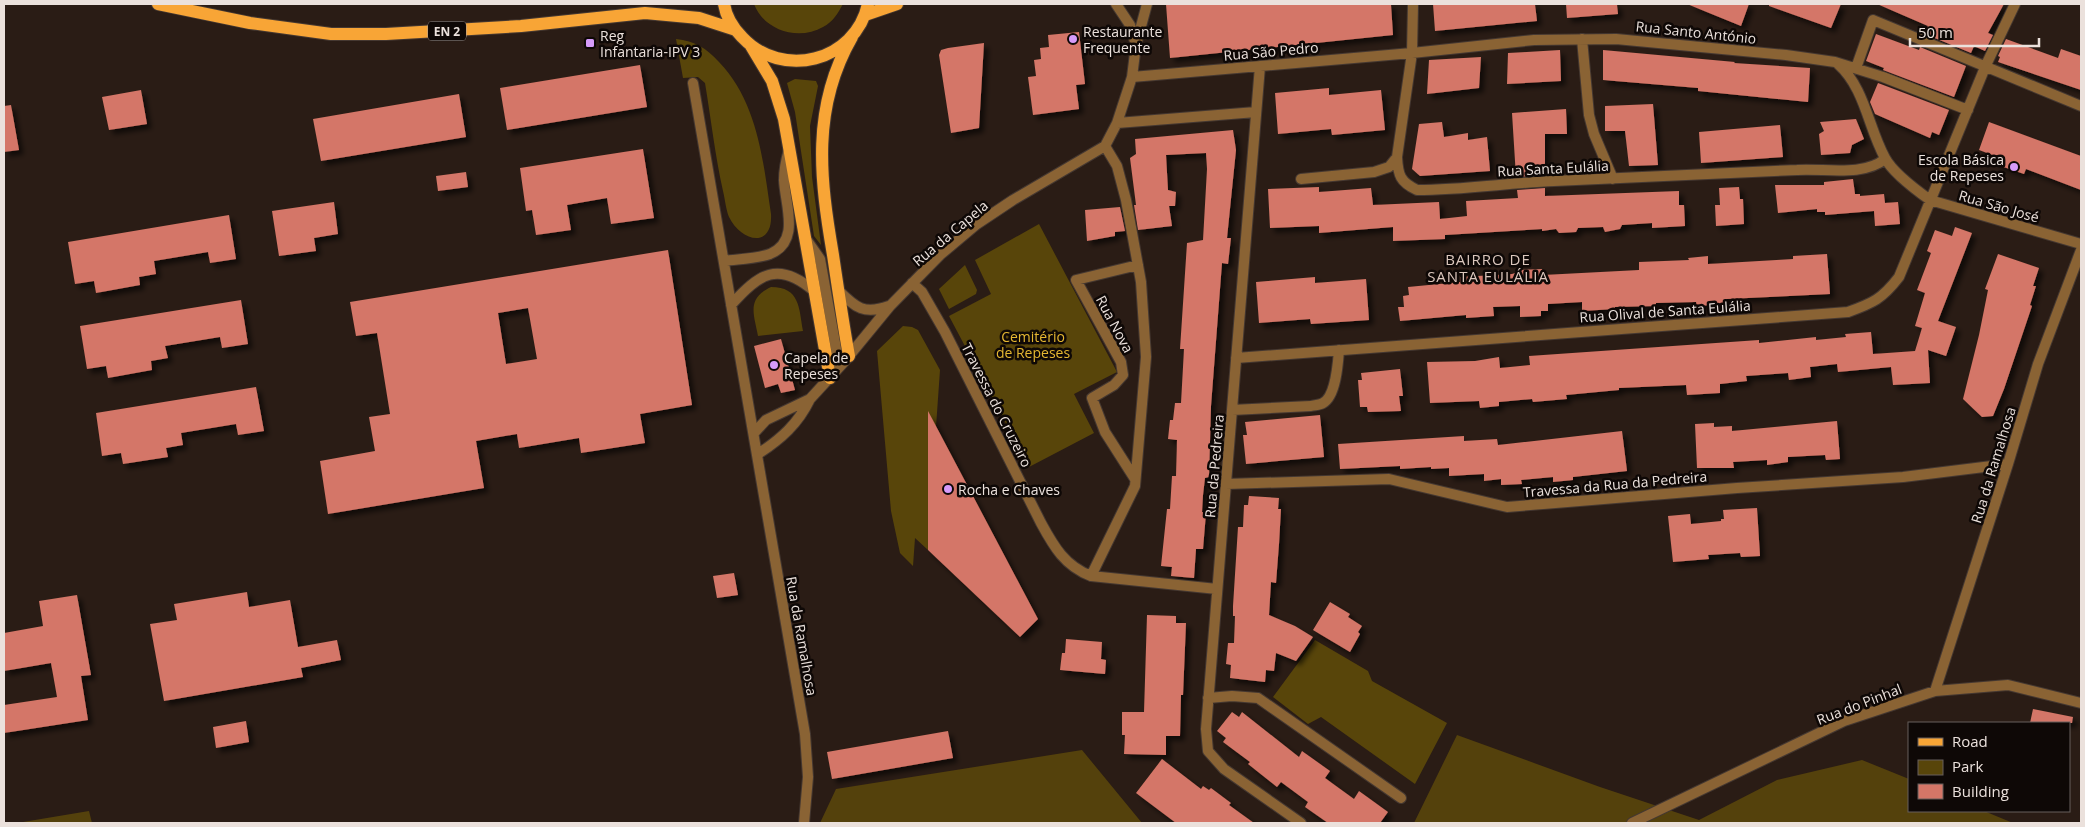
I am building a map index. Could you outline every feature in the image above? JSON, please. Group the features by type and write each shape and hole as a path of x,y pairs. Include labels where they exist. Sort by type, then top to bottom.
{"main road":[{"name":"EN 2","path":"158,4 250,23 331,34 386,34 521,26 646,13 700,18 736,30"},
{"name":"EN 2","path":"724,4 725,12 736,30 751,46 770,57 792,62 814,60 834,51 852,37 867,10 897,4"},
{"path":"846,359 838,290 824,202 821,158 823,126 829,96 840,60 852,37"},
{"path":"751,46 772,81 779,100 830,378"}],"street":[{"path":"1116,4 1130,24 1136,45"},
{"path":"1105,146 1117,123 1132,77 1136,45 1148,4"},
{"name":"Rua Santa Eulália","path":"1413,4 1412,53 1397,156 1398,171 1405,184 1417,190 1867,168 1877,166 1885,159"},
{"name":"Rua Olival de Santa Eulália","path":"1236,358 1848,312 1869,305 1886,294 1899,277 1986,65 2014,4"},
{"path":"1856,68 1873,20 1986,65 2081,106"},
{"name":"Rua Santo António","path":"1412,53 1534,40 1643,40 1786,54 1836,62 1856,68 1968,110"},
{"path":"1582,40 1589,115 1594,134 1613,179"},
{"name":"Rua São Pedro","path":"1132,77 1412,53"},
{"name":"Rua São José","path":"1836,62 1848,73 1859,93 1885,159 1914,188 1930,200 2081,244"},
{"name":"Rua da Pedreira","path":"1260,66 1206,729 1208,751 1224,769 1301,823"},
{"name":"Rua da Ramalhosa","path":"693,83 805,734 808,776 804,823"},
{"path":"1117,123 1256,112"},
{"name":"Rua Nova","path":"1091,576 1135,486 1146,357 1141,282 1138,265 1117,166 1105,146"},
{"name":"Rua da Capela","path":"754,433 766,420 810,399 890,306 940,255 977,224 1105,146"},
{"path":"724,261 768,255 779,250 785,243 790,231 784,181 784,164 789,149"},
{"path":"1300,179 1374,172 1389,168 1397,156"},
{"path":"805,238 820,259 837,354 846,359"},
{"name":"Rua da Ramalhosa","path":"1935,691 2038,364 2081,250"},
{"name":"Rua Nova","path":"1135,479 1105,432 1092,398 1114,384 1123,375 1121,362 1076,280 1138,265"},
{"path":"731,305 745,290 766,274 790,275 802,281 814,291"},
{"name":"Travessa do Cruzeiro","path":"912,283 922,292 945,332 1056,550 1076,569 1091,576 1217,589"},
{"path":"838,290 851,304 860,309 869,311 890,306"},
{"path":"1232,410 1322,404 1328,399 1332,389 1337,371 1339,350"},
{"path":"758,454 791,428 802,415 810,399"},
{"name":"Travessa da Rua da Pedreira","path":"1226,484 1389,479 1507,507 1736,488 1903,477 2008,464"},
{"name":"Rua do Pinhal","path":"1632,823 1844,721 1935,691 2008,685 2081,703"},
{"path":"1208,698 1232,696 1258,698 1401,798"}],"green space":[{"path":"754,4 843,4 835,17 827,25 814,31 793,33 774,27 759,13"},
{"path":"676,39 695,43 705,49 732,78 742,95 757,133 771,214 767,233 762,237 755,238 741,232 729,217 705,83 698,77 683,78"},
{"path":"795,79 816,81 818,86 810,126 812,177 821,245 814,236 795,112 787,83"},
{"name":"Cemitério de Repeses","path":"1039,224 1117,372 1074,394 1094,433 1029,467 949,316 991,294 975,260"},
{"path":"965,265 977,290 976,294 949,309 939,289"},
{"path":"771,287 781,288 793,295 799,307 803,331 758,336 754,314 755,302 763,292"},
{"path":"903,326 918,330 940,370 936,427 928,413 928,550 915,538 913,566 900,553 891,511 877,351"},
{"path":"1315,640 1368,671 1372,681 1447,723 1415,784 1321,717 1308,724 1273,697"}],"shaded area":[{"path":"1457,735 1600,787 1699,820 1777,780 1862,760 1908,779 1908,812 1986,812 2013,823 1414,823"},
{"path":"1082,750 1142,823 820,823 836,789"},
{"path":"89,811 92,823 17,823"}],"building":[{"path":"1166,4 1391,4 1393,35 1170,58"},
{"path":"1433,4 1535,4 1537,21 1435,31"},
{"path":"1566,4 1617,4 1618,14 1567,18"},
{"path":"1687,4 1749,4 1741,26"},
{"path":"1769,4 1841,4 1831,28 1769,6"},
{"path":"1877,4 2004,4 1988,33 1993,35 1985,51 1974,46 1971,53 1925,34 1928,26"},
{"path":"1079,32 1085,84 1076,85 1079,109 1033,115 1028,77 1036,76 1034,60 1041,59 1040,48 1049,47 1048,35"},
{"path":"1876,34 1919,50 1920,47 1966,66 1954,97 1883,70 1884,68 1866,61"},
{"path":"2006,39 2058,58 2061,49 2081,56 2081,90 1998,62 2000,57 1998,56"},
{"path":"984,43 979,128 951,133 939,55 941,50 948,48"},
{"path":"1560,50 1561,81 1507,84 1508,53"},
{"path":"1603,50 1734,63 1810,68 1808,102 1698,91 1698,88 1603,80"},
{"path":"1481,57 1479,88 1427,94 1429,60"},
{"path":"640,65 647,107 507,130 500,88"},
{"path":"1878,83 1949,110 1939,135 1932,132 1930,138 1875,114 1870,102"},
{"path":"1329,88 1329,95 1381,90 1385,130 1332,135 1331,129 1278,134 1275,93"},
{"path":"141,90 147,124 109,130 102,97"},
{"path":"459,94 466,137 321,161 313,119"},
{"path":"1653,104 1658,165 1629,166 1625,131 1605,131 1605,106"},
{"path":"11,105 19,150 4,152 4,106"},
{"path":"1566,109 1567,134 1545,134 1545,175 1516,177 1512,113"},
{"path":"1856,119 1864,139 1852,145 1850,153 1821,155 1819,134 1824,131 1820,122"},
{"path":"1442,122 1444,137 1468,133 1468,140 1487,137 1490,171 1420,176 1412,169 1419,124"},
{"path":"1989,122 2081,156 2081,190 2026,169 2024,174 1995,164 1998,157 1979,150"},
{"path":"1780,125 1783,157 1701,163 1699,132"},
{"path":"1233,130 1236,150 1227,238 1231,238 1228,264 1222,263 1211,406 1209,477 1205,478 1203,495 1202,512 1206,513 1203,549 1196,549 1194,578 1171,576 1172,567 1161,566 1167,509 1170,509 1172,476 1176,476 1177,440 1168,439 1170,420 1173,420 1175,403 1181,403 1184,349 1180,349 1187,243 1203,240 1207,169 1206,153 1166,155 1168,190 1176,192 1175,206 1169,206 1172,226 1138,230 1130,158 1136,154 1135,139"},
{"path":"643,149 654,218 611,224 607,198 567,205 571,230 536,235 532,210 526,211 520,168"},
{"path":"466,172 468,187 438,191 436,176"},
{"path":"1853,179 1855,194 1860,194 1860,196 1884,194 1885,203 1898,202 1900,224 1875,226 1874,211 1825,215 1825,212 1817,212 1817,209 1778,213 1775,185 1824,185 1824,182"},
{"path":"1319,187 1319,192 1371,188 1373,205 1439,202 1440,219 1467,216 1466,201 1518,198 1517,190 1545,188 1545,196 1679,191 1679,205 1684,205 1685,226 1652,228 1652,223 1622,225 1620,229 1605,232 1603,227 1578,228 1576,232 1559,233 1556,229 1542,231 1542,229 1445,235 1445,239 1393,241 1393,227 1319,233 1319,226 1270,228 1268,189"},
{"path":"1739,187 1740,199 1743,199 1744,224 1716,226 1715,205 1720,205 1719,188"},
{"path":"334,202 338,234 314,238 316,251 279,256 272,211"},
{"path":"1120,207 1125,231 1115,232 1115,236 1087,241 1085,210"},
{"path":"229,215 236,259 210,263 208,252 154,261 156,274 139,277 140,285 96,293 94,281 75,284 68,242"},
{"path":"1955,227 1972,233 1938,321 1956,327 1946,356 1928,350 1930,383 1893,385 1891,367 1838,372 1837,364 1810,367 1811,377 1789,380 1788,373 1746,376 1747,381 1720,384 1720,393 1687,395 1686,385 1619,388 1619,390 1566,395 1567,399 1533,402 1532,399 1499,402 1499,406 1480,408 1479,401 1430,403 1427,362 1475,361 1499,357 1500,368 1530,365 1529,356 1759,340 1759,343 1816,337 1816,340 1846,337 1845,334 1871,332 1873,354 1915,351 1922,328 1915,326 1925,293 1917,290 1931,253 1927,251 1935,230 1952,236"},
{"path":"668,250 692,405 640,414 645,443 581,453 579,438 519,448 517,434 476,441 484,488 328,514 320,461 375,451 369,417 390,414 377,333 356,336 350,302","holes":["528,308 537,359 506,364 498,313"]},
{"path":"1827,254 1830,294 1727,299 1727,304 1697,306 1696,302 1656,303 1656,306 1615,307 1615,309 1582,311 1582,302 1548,304 1548,311 1541,311 1541,316 1520,317 1520,306 1493,307 1494,316 1466,318 1466,315 1400,321 1398,307 1404,307 1403,296 1409,295 1408,287 1460,282 1460,277 1512,274 1518,272 1517,270 1542,269 1543,275 1639,270 1639,262 1689,260 1688,258 1708,256 1708,264 1793,259 1793,256"},
{"path":"1998,254 2039,268 2033,286 2036,286 2030,305 2032,306 2004,389 1993,416 1982,417 1963,399 1988,290 1985,289"},
{"path":"1315,277 1315,283 1366,279 1369,320 1311,324 1310,319 1259,323 1256,282"},
{"path":"241,300 248,344 222,348 220,337 165,346 168,358 151,361 152,370 108,378 106,366 87,369 80,326"},
{"name":"Capela de Repeses","path":"781,339 795,390 781,393 778,384 765,388 754,346"},
{"path":"1400,369 1403,396 1399,396 1401,411 1368,412 1367,407 1360,407 1358,380 1362,380 1361,373"},
{"path":"256,387 264,431 238,435 236,424 181,433 183,445 166,448 168,457 123,464 121,453 102,456 96,413"},
{"name":"Rocha e Chaves","path":"928,411 1038,619 1020,637 928,550"},
{"path":"1320,415 1324,457 1246,464 1243,435 1247,435 1245,422"},
{"path":"1837,421 1840,459 1826,460 1825,455 1788,457 1788,462 1767,465 1767,460 1733,462 1734,468 1697,468 1695,424 1714,423 1714,427 1732,426 1732,431"},
{"path":"1622,431 1627,471 1573,477 1573,480 1553,482 1553,477 1521,480 1522,484 1501,485 1501,479 1484,481 1484,474 1449,476 1449,468 1400,469 1400,466 1340,469 1338,444 1464,436 1464,441 1497,439 1498,445"},
{"path":"1249,496 1279,498 1278,509 1281,509 1276,583 1271,582 1269,615 1295,626 1313,637 1296,661 1276,653 1274,671 1266,670 1265,682 1230,678 1231,665 1226,664 1228,643 1234,643 1235,616 1233,616 1233,606 1238,527 1243,527 1244,505 1248,505"},
{"path":"1757,508 1760,556 1741,557 1740,553 1708,555 1709,559 1673,562 1668,516 1690,514 1691,524 1721,521 1721,519 1724,519 1723,510"},
{"path":"734,573 738,595 717,598 713,576"},
{"path":"247,592 249,607 290,600 298,647 337,640 341,660 301,668 303,677 164,701 150,624 177,620 174,604"},
{"path":"77,595 91,675 81,676 88,720 4,733 4,705 57,697 51,663 4,671 4,633 43,626 39,601"},
{"path":"1330,602 1350,614 1348,617 1362,626 1358,632 1360,634 1350,652 1313,630"},
{"path":"1147,615 1176,616 1176,623 1186,623 1180,736 1166,736 1166,755 1124,754 1125,735 1122,735 1122,712 1144,712"},
{"path":"1066,639 1102,642 1101,659 1106,660 1105,674 1060,670 1062,653 1065,653"},
{"path":"2033,709 2073,717 2072,723 2030,722"},
{"path":"1232,712 1239,717 1242,712 1299,757 1302,751 1330,771 1325,778 1354,799 1359,791 1388,812 1380,823 1328,823 1305,807 1308,802 1281,782 1277,787 1248,764 1250,762 1223,742 1226,738 1217,731"},
{"path":"246,721 249,742 216,748 213,727"},
{"path":"948,731 953,758 832,779 827,752"},
{"path":"1162,759 1201,789 1203,786 1209,790 1211,788 1231,803 1229,805 1254,823 1176,823 1136,793"}],"place":[{"name":"Restaurante Frequente","path":"1073,39"},
{"name":"Reg Infantaria-IPV 3","path":"590,43"},
{"name":"Escola Básica de Repeses","path":"2014,167"},
{"name":"Capela de Repeses","path":"774,365"},
{"name":"Rocha e Chaves","path":"948,489"}],"district":[{"name":"BAIRRO DE SANTA EULÁLIA","path":"1488,268"}]}
